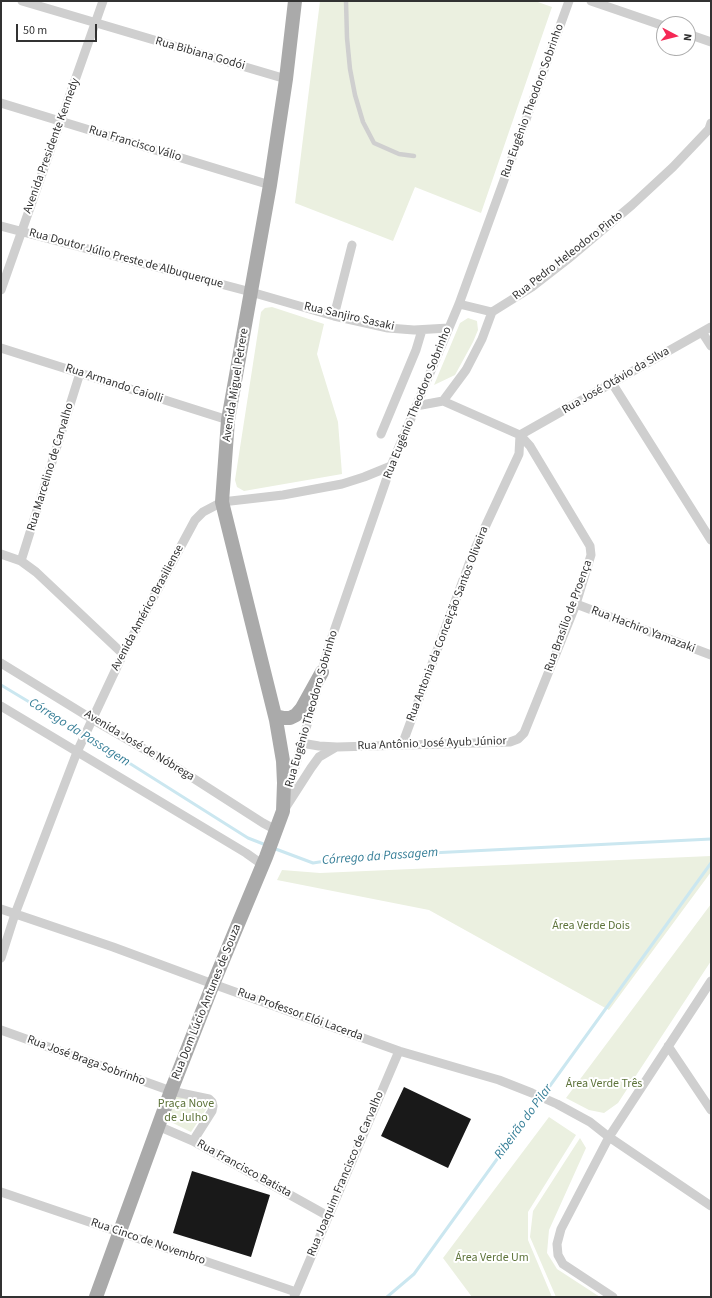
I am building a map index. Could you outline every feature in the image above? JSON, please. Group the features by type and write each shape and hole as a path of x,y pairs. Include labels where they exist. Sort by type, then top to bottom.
{"main road":[{"name":"Avenida Miguel Petrere","path":"275,833 283,811 283,761 275,716 222,502 228,420 270,185 286,79 295,1"},
{"path":"275,716 290,718 296,715 302,708 322,672"},
{"name":"Rua Dom Lúcio Antunes de Souza","path":"96,1297 171,1091 275,833"}],"street":[{"name":"Rua Bibiana Godói","path":"22,1 286,79"},
{"name":"Avenida Presidente Kennedy","path":"1,290 21,231 62,121 103,1"},
{"name":"Rua Eugênio Theodoro Sobrinho","path":"283,811 331,640 391,466 459,304 569,1"},
{"path":"591,1 656,23"},
{"path":"696,37 711,42"},
{"name":"Rua Francisco Válio","path":"1,103 270,185"},
{"name":"Rua Pedro Heleodoro Pinto","path":"492,312 532,287 632,205 673,167 710,126"},
{"name":"Rua Doutor Júlio Preste de Albuquerque","path":"1,226 251,292"},
{"path":"334,316 352,245"},
{"name":"Rua Sanjiro Sasaki","path":"251,292 334,316 388,328 422,330 449,328"},
{"path":"416,406 443,401 466,370 482,339 492,312 459,304"},
{"name":"Rua José Otávio da Silva","path":"520,436 711,327"},
{"path":"381,434 416,350 422,330"},
{"path":"702,332 711,346"},
{"name":"Rua Armando Caiolli","path":"1,348 228,420"},
{"name":"Rua Marcelino de Carvalho","path":"21,562 80,373"},
{"path":"612,383 711,540"},
{"name":"Rua Brasílio de Proença","path":"443,401 520,436 530,446 590,546 591,555 576,604 524,733"},
{"name":"Rua Antonia da Conceição Santos Oliveira","path":"402,745 473,553 520,454 520,436"},
{"path":"222,502 283,495 342,484 391,466"},
{"name":"Avenida Américo Brasiliense","path":"79,748 123,654 195,520 203,512 222,502"},
{"path":"1,554 21,562 36,572 123,654"},
{"name":"Rua Hachiro Yamazaki","path":"576,604 711,656"},
{"name":"Avenida José de Nóbrega","path":"1,663 90,723 182,771 275,833"},
{"path":"1,706 79,748 246,853 264,861"},
{"name":"Rua Antônio José Ayub Júnior","path":"301,743 337,747 510,742 518,739 524,733"},
{"name":"Rua Antônio José Ayub Júnior","path":"283,811 319,758 337,747"},
{"path":"1,958 15,914 79,748"},
{"name":"Rua Professor Elói Lacerda","path":"1,909 114,947 399,1051 499,1080 557,1104 590,1122 609,1137"},
{"path":"613,1297 563,1264 558,1255 557,1244 561,1229 609,1137 711,981"},
{"name":"Rua José Braga Sobrinho","path":"1,1030 171,1091"},
{"path":"668,1046 711,1110"},
{"name":"Rua Joaquim Francisco de Carvalho","path":"295,1295 399,1051"},
{"path":"171,1091 209,1099 212,1102 212,1111 193,1141"},
{"name":"Rua Francisco Batista","path":"158,1126 193,1141 328,1216"},
{"path":"609,1137 711,1206"},
{"name":"Rua Cinco de Novembro","path":"1,1192 119,1232 295,1295"}],"lane":[{"path":"346,1 350,69 355,95 363,122 374,143 399,154 414,156"}],"green space":[{"path":"320,1 535,1 552,7 481,213 415,187 393,241 295,203"},
{"path":"272,307 324,324 317,354 338,422 342,474 244,491 237,487 235,480 261,312 265,308"},
{"path":"468,318 477,321 478,330 473,342 455,375 434,385 460,323"},
{"name":"Área Verde Dois","path":"711,856 711,872 609,1010 429,910 277,880 282,870 320,873"},
{"name":"Área Verde Três","path":"711,904 711,961 618,1103 604,1113 589,1110 566,1098"},
{"name":"Praça Nove de Julho","path":"179,1092 203,1102 207,1108 191,1132 167,1120 177,1093"},
{"name":"Área Verde Um","path":"549,1117 576,1135 528,1212 528,1240 552,1297 472,1297 443,1258"},
{"path":"580,1138 586,1148 549,1230 547,1253 557,1269 600,1297 556,1297 530,1237 533,1211"}],"building":[{"path":"404,1087 471,1119 448,1168 381,1136"},
{"path":"192,1171 270,1195 251,1257 173,1233"}],"waterway":[{"name":"Córrego da Passagem","path":"1,685 99,744 248,838 266,845"},
{"name":"Córrego da Passagem","path":"273,848 313,863 351,857 711,839"},
{"name":"Ribeirão do Pilar","path":"387,1297 414,1274 711,863"}]}
